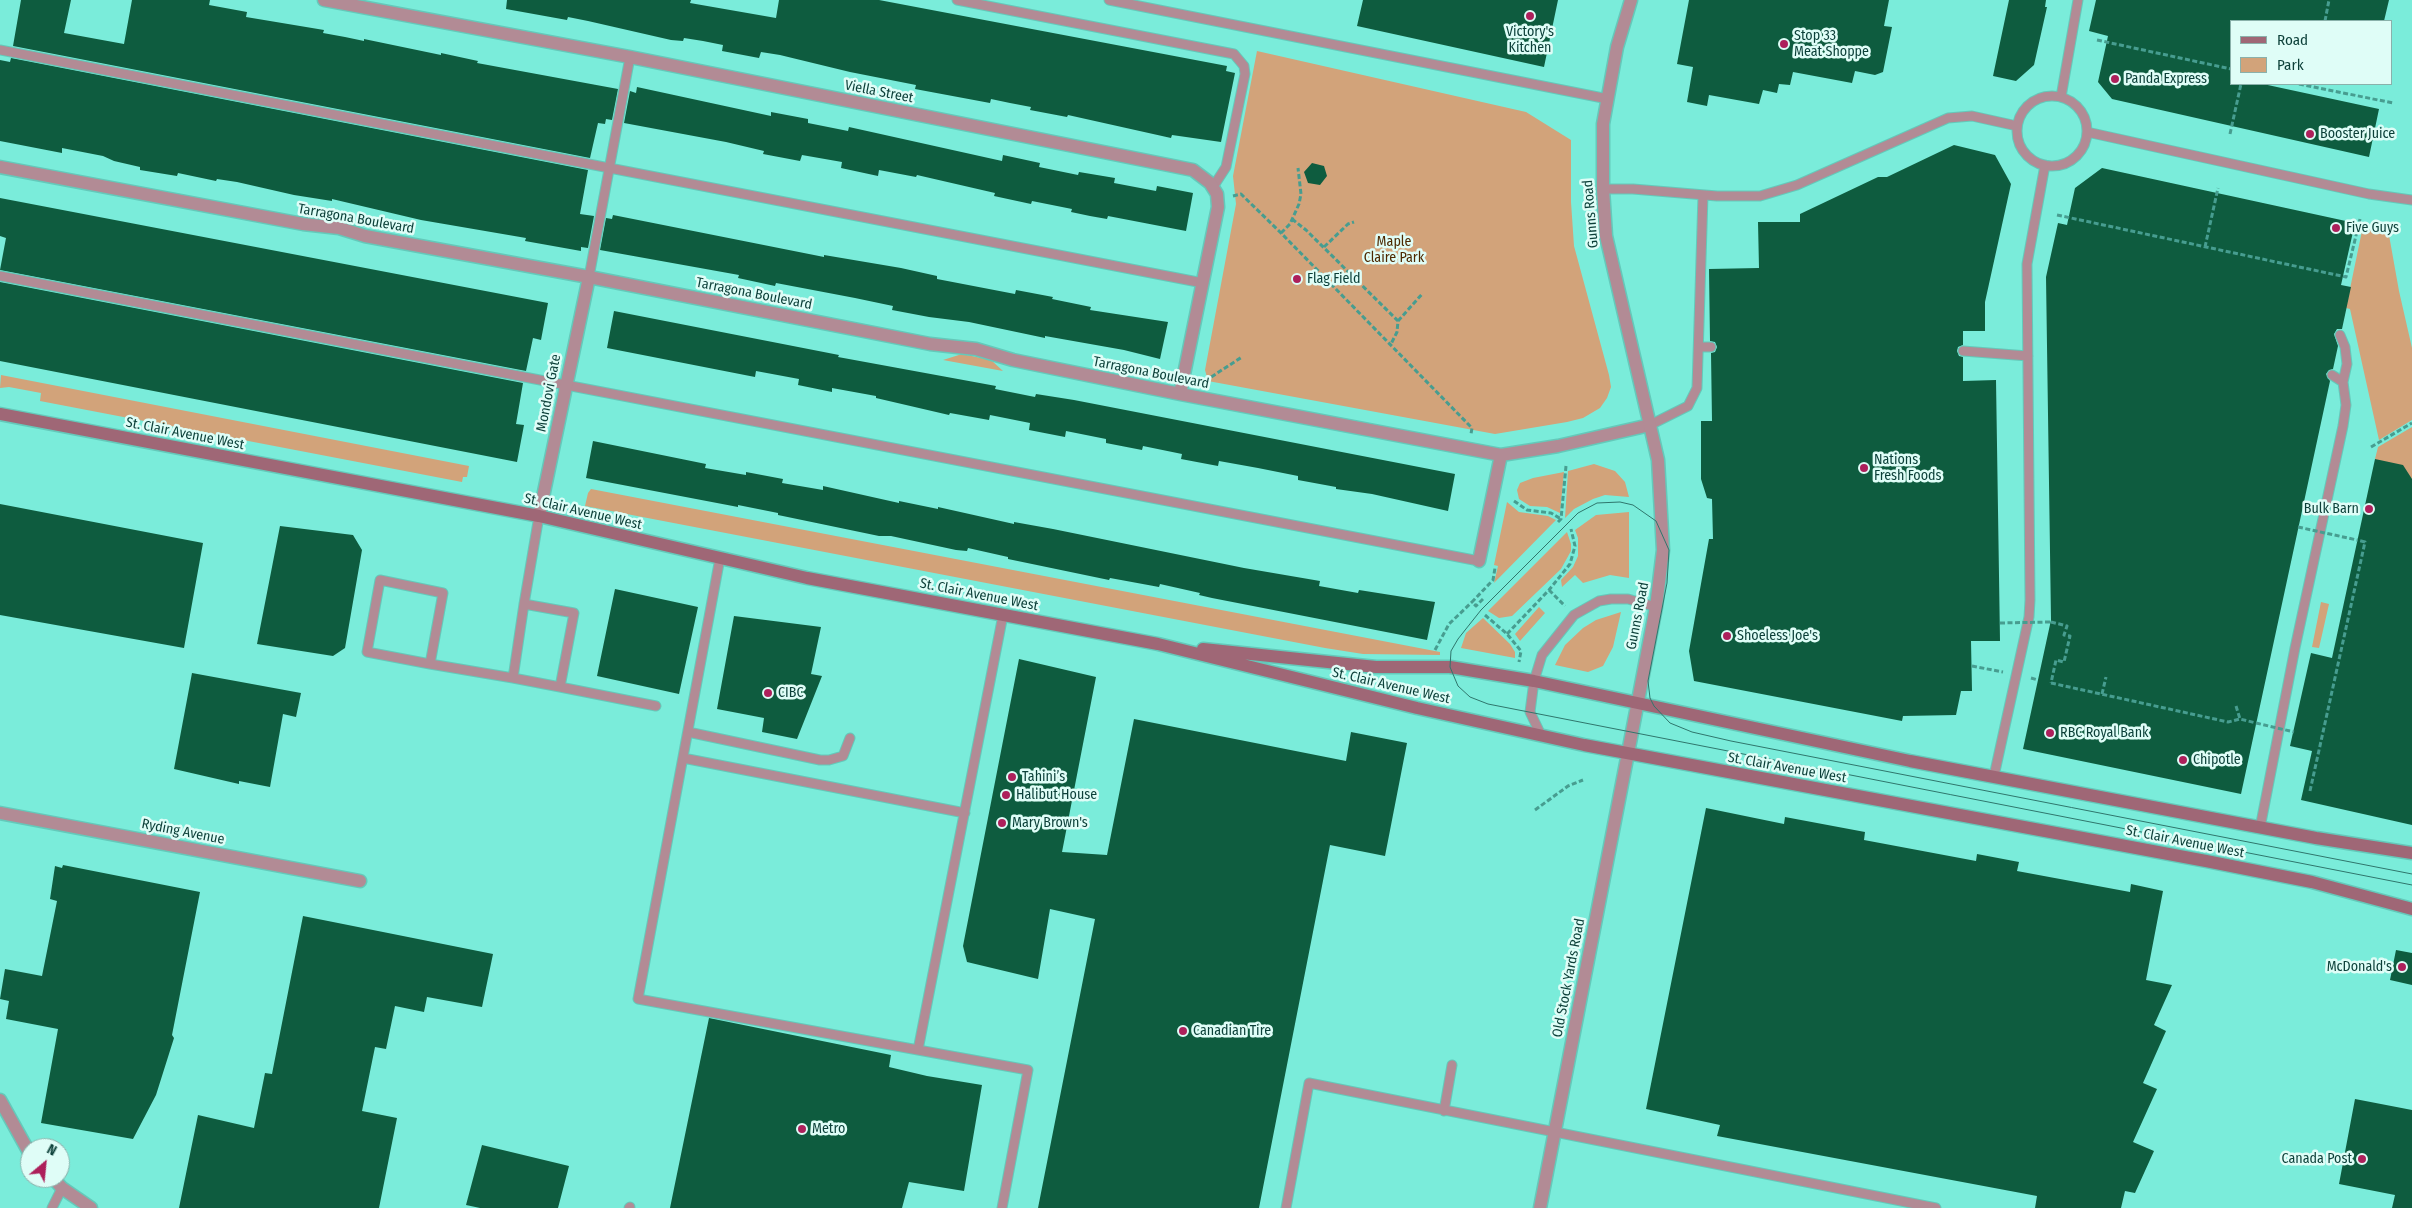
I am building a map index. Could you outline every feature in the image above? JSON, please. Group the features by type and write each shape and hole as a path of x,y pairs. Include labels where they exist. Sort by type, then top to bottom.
{"main road":[{"name":"St. Clair Avenue West","path":"0,414 539,516 816,580 1158,644 1417,708 1541,735 1628,753 2206,860 2312,882 2412,909"},
{"name":"St. Clair Avenue West","path":"1158,644 1376,667 1450,667 1534,681 1636,704 1994,776 2260,828 2412,853"}],"street":[{"name":"Viella Street","path":"324,0 630,57 1186,168 1205,178 1213,187"},
{"name":"Gunns Road","path":"1628,753 1656,606 1663,550 1658,460 1606,236 1603,189 1602,141 1608,99 1616,47 1631,0"},
{"name":"Tarragona Boulevard","path":"0,167 303,224 339,228 364,236 589,277 930,344 976,349 1013,360 1180,394 1501,455"},
{"path":"1180,394 1218,207 1218,199 1213,187"},
{"name":"Mondovi Gate","path":"539,516 589,277"},
{"path":"1479,561 1501,455 1558,446 1650,424"},
{"name":"Old Stock Yards Road","path":"1540,1208 1628,753"},
{"name":"Ryding Avenue","path":"0,813 360,881"},
{"path":"0,1100 21,1138"},
{"path":"62,1188 92,1208"}],"lane":[{"path":"957,0 1234,54 1244,66 1245,74 1226,167 1213,187"},
{"path":"1109,0 1608,99"},
{"path":"2061,97 2078,0"},
{"path":"0,50 1203,283"},
{"path":"589,277 630,57"},
{"path":"2048,96 2061,97 2078,107 2084,117 2087,132 2085,142 2079,153 2069,161 2057,165 2045,165 2028,157 2019,143 2016,126 2025,108 2034,100 2048,96"},
{"path":"1603,189 1760,196 1780,192 1948,118 1972,116 2016,126"},
{"path":"2087,132 2369,194 2412,200"},
{"path":"1994,776 2029,617 2027,264 2045,165"},
{"path":"1650,424 1688,406 1698,388 1703,194"},
{"path":"0,276 1479,561"},
{"path":"2260,828 2295,648 2344,426 2346,405 2344,382 2347,364 2345,347 2340,335"},
{"path":"1699,347 1710,347"},
{"path":"1963,351 2028,356"},
{"path":"2332,375 2344,382"},
{"path":"513,678 539,516"},
{"path":"720,558 638,999 1028,1070 1002,1208"},
{"path":"430,664 444,593 380,580 367,652 430,664 513,678 656,706"},
{"path":"1541,735 1530,712 1534,681 1542,656 1574,615 1599,600 1628,599 1656,606"},
{"path":"524,604 574,613 560,687"},
{"path":"918,1050 1004,615"},
{"path":"688,732 820,760 829,760 843,756 850,738"},
{"path":"683,758 965,813"},
{"path":"1444,1111 1452,1065"},
{"path":"1286,1208 1309,1083 1936,1208"},
{"path":"52,1208 62,1188"}],"path":[{"path":"2324,20 2329,0"},
{"path":"2097,40 2230,69"},
{"path":"2230,134 2241,85"},
{"path":"2310,85 2393,103"},
{"path":"1281,233 1292,219 1301,194 1298,168"},
{"path":"2205,247 2218,188"},
{"path":"1232,196 1242,194 1472,428 1470,434"},
{"path":"2057,215 2346,277 2360,219"},
{"path":"1292,219 1324,247 1398,321"},
{"path":"1324,247 1348,224 1354,222"},
{"path":"1391,345 1397,332 1398,321 1423,293"},
{"path":"1204,382 1242,358"},
{"path":"2371,446 2412,423"},
{"path":"1514,501 1527,510 1551,513 1560,521 1566,466"},
{"path":"2298,528 2365,542 2310,791"},
{"path":"1506,634 1549,590 1570,564 1573,555 1574,536 1571,530"},
{"path":"1435,650 1449,624 1493,580 1495,568 1479,561"},
{"path":"1549,590 1574,615"},
{"path":"1472,602 1476,606 1483,599"},
{"path":"1485,614 1521,651 1519,664"},
{"path":"2000,623 2051,622 2066,626 2064,635 2070,636 2064,662 2056,660 2051,683 2228,722 2240,719 2294,732"},
{"path":"1972,666 2004,672"},
{"path":"2102,694 2106,678"},
{"path":"2236,706 2240,719"},
{"path":"2316,737 2322,738"},
{"path":"1535,810 1568,786 1584,780"}],"green space":[{"name":"Maple Claire Park","path":"1257,51 1526,112 1571,140 1571,202 1574,246 1611,387 1607,398 1600,408 1583,418 1567,422 1495,434 1208,381 1205,370 1236,204 1233,176"},
{"path":"2363,226 2379,229 2389,235 2412,348 2412,420 2379,440 2350,309 2346,308"},
{"path":"962,354 991,360 1003,371 943,360"},
{"path":"1,375 469,466 467,477 463,477 462,482 40,401 41,393 9,387 0,388"},
{"path":"2412,427 2412,479 2375,459 2378,447"},
{"path":"1594,464 1615,471 1625,482 1629,497 1605,495 1574,509 1565,518 1568,471"},
{"path":"1564,472 1560,513 1547,507 1530,506 1519,499 1517,490 1520,483 1533,478"},
{"path":"591,489 1440,652 1440,655 1363,654 1325,648 585,506"},
{"path":"1507,502 1519,512 1548,516 1556,520 1494,583 1498,566 1494,565"},
{"path":"1629,512 1629,578 1610,575 1583,583 1575,575 1562,587 1561,580 1573,567 1578,556 1578,538 1575,530 1596,515"},
{"path":"1567,532 1571,551 1561,569 1512,616 1499,618 1488,611"},
{"path":"2321,602 2329,604 2319,648 2312,647"},
{"path":"1539,607 1545,613 1520,641 1515,634"},
{"path":"1621,612 1613,647 1603,666 1588,672 1555,665 1565,645 1583,628 1596,620"},
{"path":"1483,618 1510,644 1515,652 1515,658 1461,648 1466,633"}],"building":[{"path":"21,0 71,0 64,33 124,44 132,0 210,0 209,5 247,12 246,17 324,30 323,33 364,41 364,39 441,55 441,53 478,61 477,63 618,89 612,120 606,119 605,124 598,123 590,158 13,46"},
{"path":"507,0 691,0 690,3 776,18 779,0 879,0 1227,66 1226,71 1235,73 1221,142 1172,135 1171,138 1068,115 1067,117 1030,110 1031,107 991,99 990,103 915,89 916,85 850,72 780,55 761,52 759,58 722,51 723,45 703,41 684,38 683,41 671,40 568,17 567,20 506,9"},
{"path":"1363,0 1558,0 1544,67 1357,26"},
{"name":"Stop 33 Meat Shoppe","path":"1689,0 1889,0 1884,26 1892,27 1883,72 1875,75 1855,71 1852,83 1793,72 1790,85 1779,84 1777,93 1763,90 1759,104 1709,95 1707,106 1687,102 1693,67 1677,64"},
{"path":"2009,0 2046,0 2045,7 2047,7 2034,65 2016,81 1993,76"},
{"path":"2096,0 2389,0 2384,20 2230,20 2230,85 2268,85 2379,109 2369,157 2112,99 2098,82 2108,36 2089,31"},
{"path":"11,58 588,170 580,214 594,216 588,248 581,247 581,251 525,241 526,238 421,220 332,199 332,201 294,195 237,182 217,179 216,181 178,173 177,176 140,170 140,167 114,161 103,156 62,148 62,153 0,141 0,60 10,62"},
{"path":"637,87 771,116 771,112 808,119 808,123 848,131 849,127 1002,161 1003,155 1040,163 1039,167 1078,175 1079,172 1115,178 1114,183 1156,191 1157,186 1193,193 1186,231 1108,216 1107,219 1090,216 1071,212 1072,209 1032,201 1031,204 994,196 995,193 917,175 916,177 879,170 878,176 841,168 842,162 802,155 800,161 763,154 764,151 726,142 624,123 630,91 636,93"},
{"path":"1954,145 1995,155 2011,184 1985,302 1985,331 1963,331 1963,345 1958,347 1957,351 1959,356 1963,357 1963,381 1996,380 2000,641 1971,641 1972,691 1961,691 1956,715 1903,716 1902,721 1694,681 1689,651 1709,539 1713,539 1712,499 1707,498 1701,479 1701,421 1712,421 1711,353 1715,352 1717,347 1715,342 1710,341 1709,269 1759,268 1758,222 1800,222 1800,214 1878,177 1887,177"},
{"path":"1312,163 1324,166 1327,176 1320,185 1308,183 1304,172"},
{"path":"2102,168 2355,223 2341,285 2351,287 2342,329 2337,329 2334,334 2338,346 2333,369 2329,370 2326,374 2330,381 2241,794 2023,749 2051,620 2046,277 2058,223 2067,225 2075,188"},
{"path":"0,198 548,303 541,340 533,338 526,371 0,270 6,238 0,236"},
{"path":"613,215 824,257 824,255 901,268 937,276 937,279 1015,294 1016,290 1053,297 1052,299 1091,307 1090,310 1168,322 1160,359 1124,350 1045,336 1045,338 969,322 892,310 893,306 855,298 776,283 775,286 738,278 739,275 600,250 606,218 612,219"},
{"path":"0,282 523,383 516,424 524,425 517,462 0,361"},
{"path":"614,311 839,355 838,357 996,386 995,389 1035,397 1036,394 1074,400 1455,474 1448,511 1372,494 1336,489 1336,487 1298,480 1298,476 1258,468 1219,461 1218,466 1181,459 1182,454 1143,446 1142,450 1106,443 1106,439 1066,431 1065,437 1029,430 1030,423 990,415 989,420 950,413 949,415 876,398 876,396 832,388 832,392 798,385 799,379 756,371 755,377 607,348"},
{"path":"593,441 706,464 705,468 746,475 746,472 783,479 782,483 823,490 823,486 899,503 899,501 938,509 938,507 1014,524 1014,522 1053,529 1244,568 1320,581 1319,586 1358,593 1359,590 1435,602 1427,640 1212,598 1199,595 1200,593 1160,584 1159,587 1110,578 1109,580 1008,559 1008,557 968,548 967,551 956,550 891,536 879,536 738,505 738,507 586,478"},
{"path":"2375,459 2403,465 2412,479 2412,825 2301,800 2312,751 2290,746 2311,653 2332,658"},
{"path":"0,504 203,543 184,648 0,615"},
{"path":"280,526 353,535 362,550 345,648 333,656 257,644"},
{"path":"615,589 698,607 679,694 597,676"},
{"name":"CIBC","path":"734,616 821,627 811,674 822,676 797,739 762,732 764,718 717,709"},
{"name":"Canadian Tire","path":"1019,659 1096,677 1062,852 1107,855 1134,719 1346,761 1351,732 1407,743 1385,856 1330,845 1259,1208 1038,1208 1095,919 1050,909 1038,979 967,962 963,946"},
{"path":"192,673 301,693 296,717 283,714 270,787 239,781 239,784 174,769"},
{"path":"1706,808 1784,824 1785,817 1865,832 1864,840 1976,861 1977,854 2019,862 2017,871 2130,892 2131,884 2163,891 2146,980 2172,985 2154,1025 2166,1031 2143,1083 2157,1089 2133,1142 2154,1151 2135,1193 2125,1191 2121,1208 2035,1208 2037,1196 1717,1136 1720,1125 1646,1109"},
{"path":"63,865 200,892 172,1035 174,1038 156,1095 133,1139 41,1123 58,1029 6,1019 9,1001 0,999 5,969 42,976 57,901 50,899 55,866 62,868"},
{"path":"303,916 493,954 482,1007 427,997 424,1012 395,1006 386,1049 375,1047 362,1111 397,1118 379,1208 179,1208 198,1115 254,1128 265,1073 272,1074"},
{"name":"McDonald's","path":"2396,950 2412,953 2412,985 2390,980"},
{"name":"Metro","path":"709,1018 891,1055 889,1067 927,1076 982,1085 964,1191 909,1182 902,1208 670,1208"},
{"path":"2355,1099 2412,1110 2412,1208 2392,1208 2395,1195 2339,1184"},
{"path":"482,1145 569,1166 558,1208 480,1208 466,1205"}],"tram line":[{"path":"2412,874 1731,741 1692,732 1670,723 1654,706 1650,698 1648,681 1667,583 1669,550 1656,521 1633,505 1620,502 1597,503 1578,513 1481,610 1451,651 1450,667 1458,686 1470,697 1488,704 2412,885"}],"place":[{"name":"Victory's Kitchen","path":"1530,16"},
{"name":"Stop 33 Meat Shoppe","path":"1784,44"},
{"name":"Panda Express","path":"2115,79"},
{"name":"Booster Juice","path":"2310,134"},
{"name":"Five Guys","path":"2336,228"},
{"name":"Flag Field","path":"1297,279"},
{"name":"Nations Fresh Foods","path":"1864,468"},
{"name":"Bulk Barn","path":"2369,509"},
{"name":"Shoeless Joe's","path":"1727,636"},
{"name":"CIBC","path":"768,693"},
{"name":"RBC Royal Bank","path":"2050,733"},
{"name":"Chipotle","path":"2183,760"},
{"name":"Tahini’s","path":"1012,777"},
{"name":"Halibut House","path":"1006,795"},
{"name":"Mary Brown's","path":"1002,823"},
{"name":"McDonald's","path":"2402,967"},
{"name":"Canadian Tire","path":"1183,1031"},
{"name":"Metro","path":"802,1129"},
{"name":"Canada Post","path":"2362,1159"}]}
